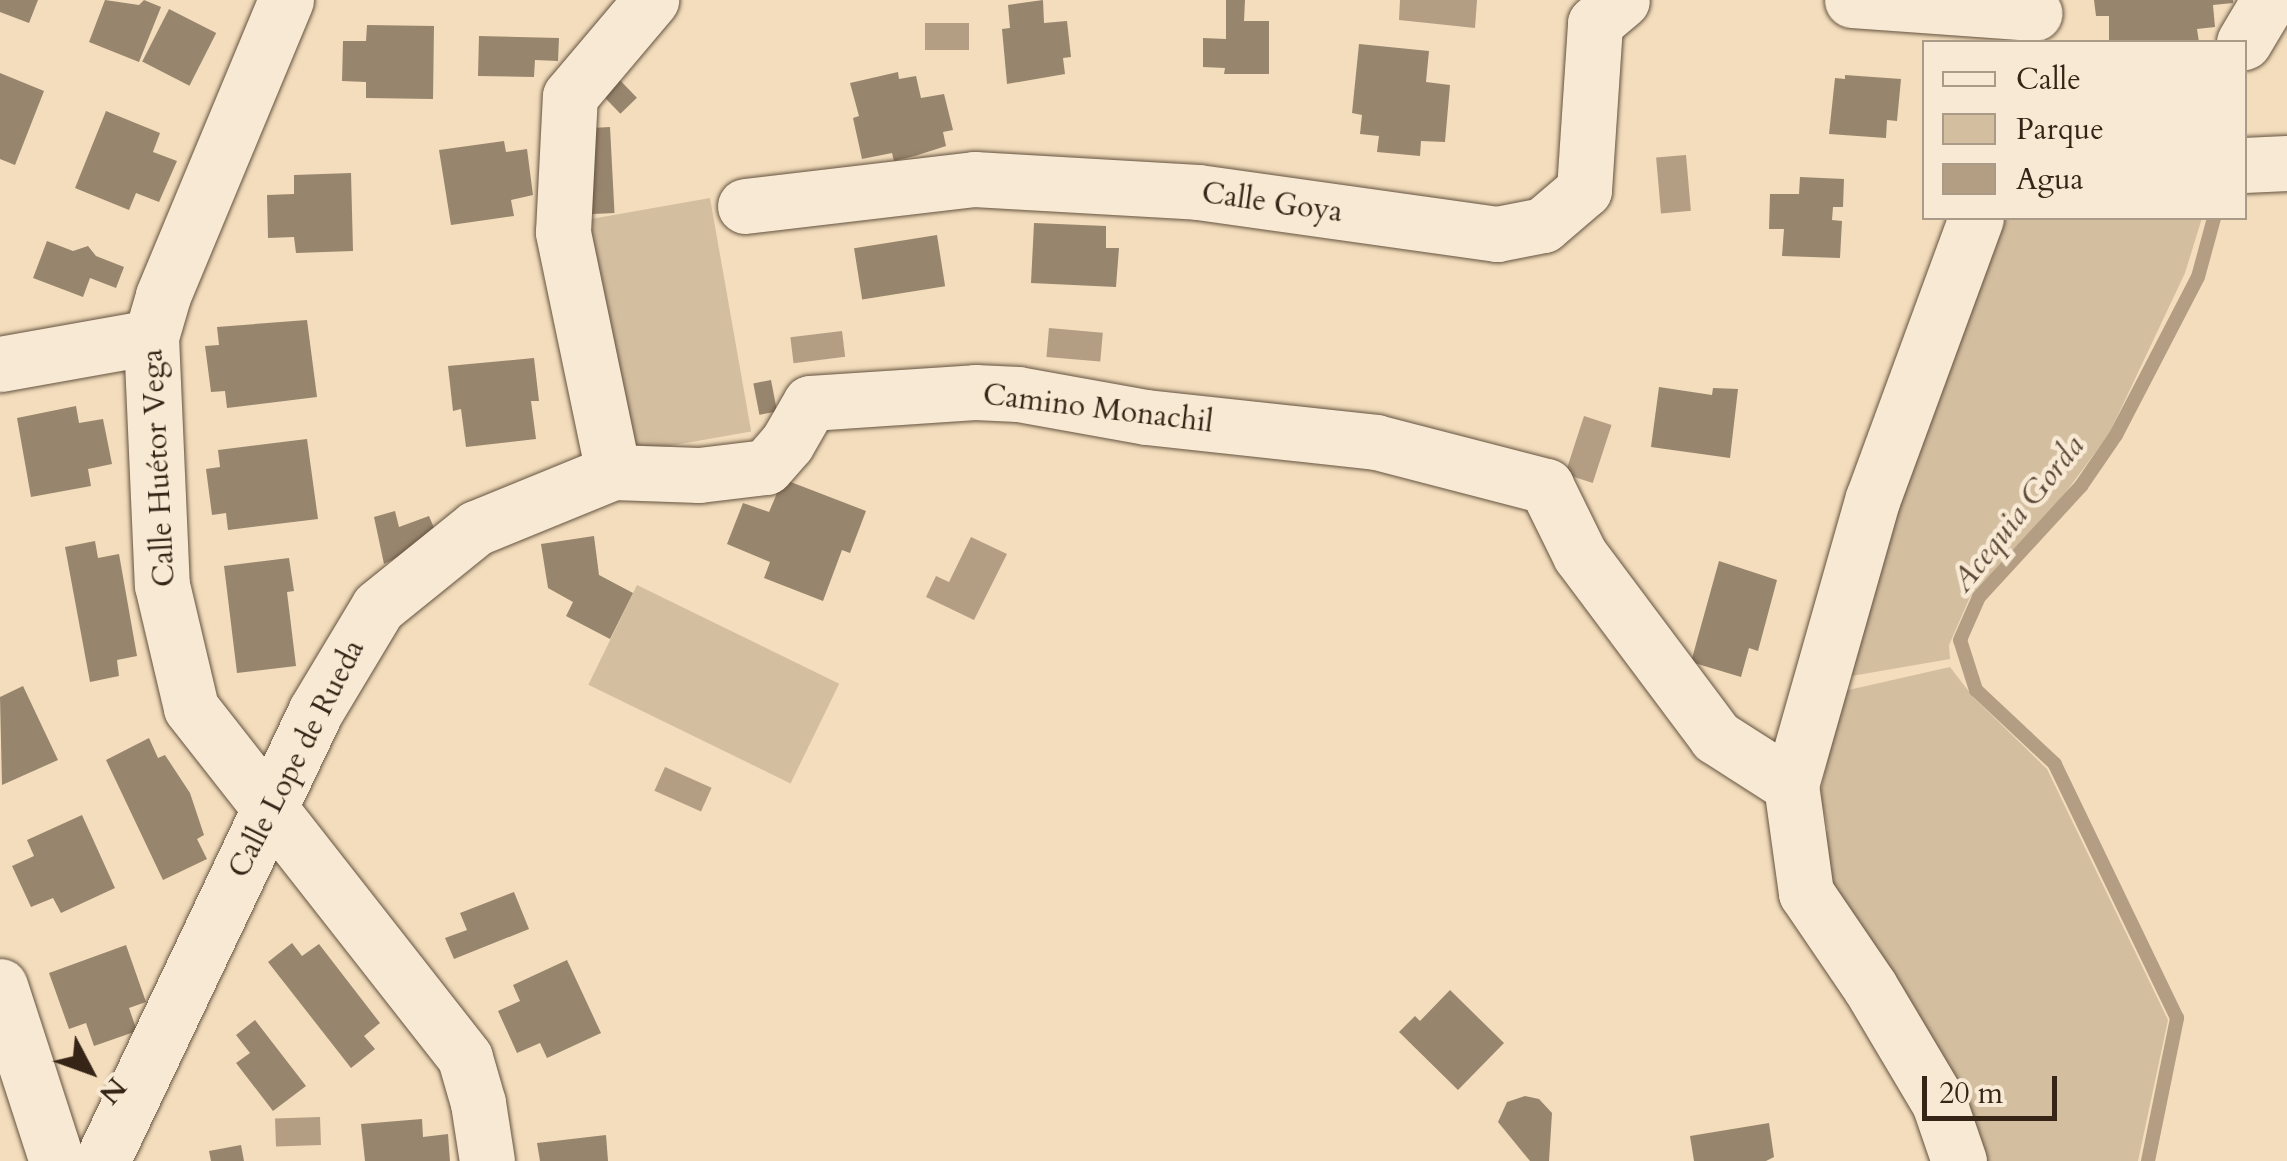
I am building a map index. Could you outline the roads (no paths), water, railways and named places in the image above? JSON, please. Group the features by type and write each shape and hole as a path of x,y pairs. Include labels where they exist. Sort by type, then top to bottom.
{"street":[{"name":"Calle Huétor Vega","path":"286,0 164,296 152,337 162,585 191,708 465,1058 478,1103 487,1161"},
{"path":"613,472 563,232 570,96 652,0"},
{"name":"Calle Goya","path":"745,206 974,179 1198,192 1496,234 1543,225 1584,190 1595,23 1622,0"},
{"path":"1852,0 2033,19"},
{"path":"2245,40 2269,0"},
{"path":"2247,165 2287,163"},
{"path":"1959,1161 1940,1104 1870,988 1806,893 1791,785 1872,498 1975,220"},
{"path":"0,364 152,337"},
{"name":"Camino Monachil","path":"613,472 699,475 766,467 787,443 810,402 975,392 1018,394 1146,417 1376,442 1546,486 1580,555 1716,737 1791,785"},
{"name":"Calle Lope de Rueda","path":"102,1161 314,712 378,606 476,528 613,472"},
{"path":"0,986 57,1161"}],"water":[{"path":"1400,0 1477,0 1475,28 1399,20"},
{"path":"925,23 969,23 969,50 925,50"},
{"path":"1686,155 1691,211 1661,213 1656,158"},
{"path":"1049,328 1103,333 1100,362 1046,357"},
{"path":"842,331 845,357 794,363 790,337"},
{"path":"1584,416 1612,425 1593,483 1565,474"},
{"path":"971,537 1007,554 974,620 926,597 936,576 949,582"},
{"path":"665,767 712,788 701,811 654,791"},
{"path":"320,1117 321,1145 276,1147 275,1119"}],"waterway":[{"name":"Acequia Gorda","path":"2148,1161 2177,1018 2055,764 1976,690 1960,640 1979,597 2081,486 2116,435 2198,277 2213,220"}]}
